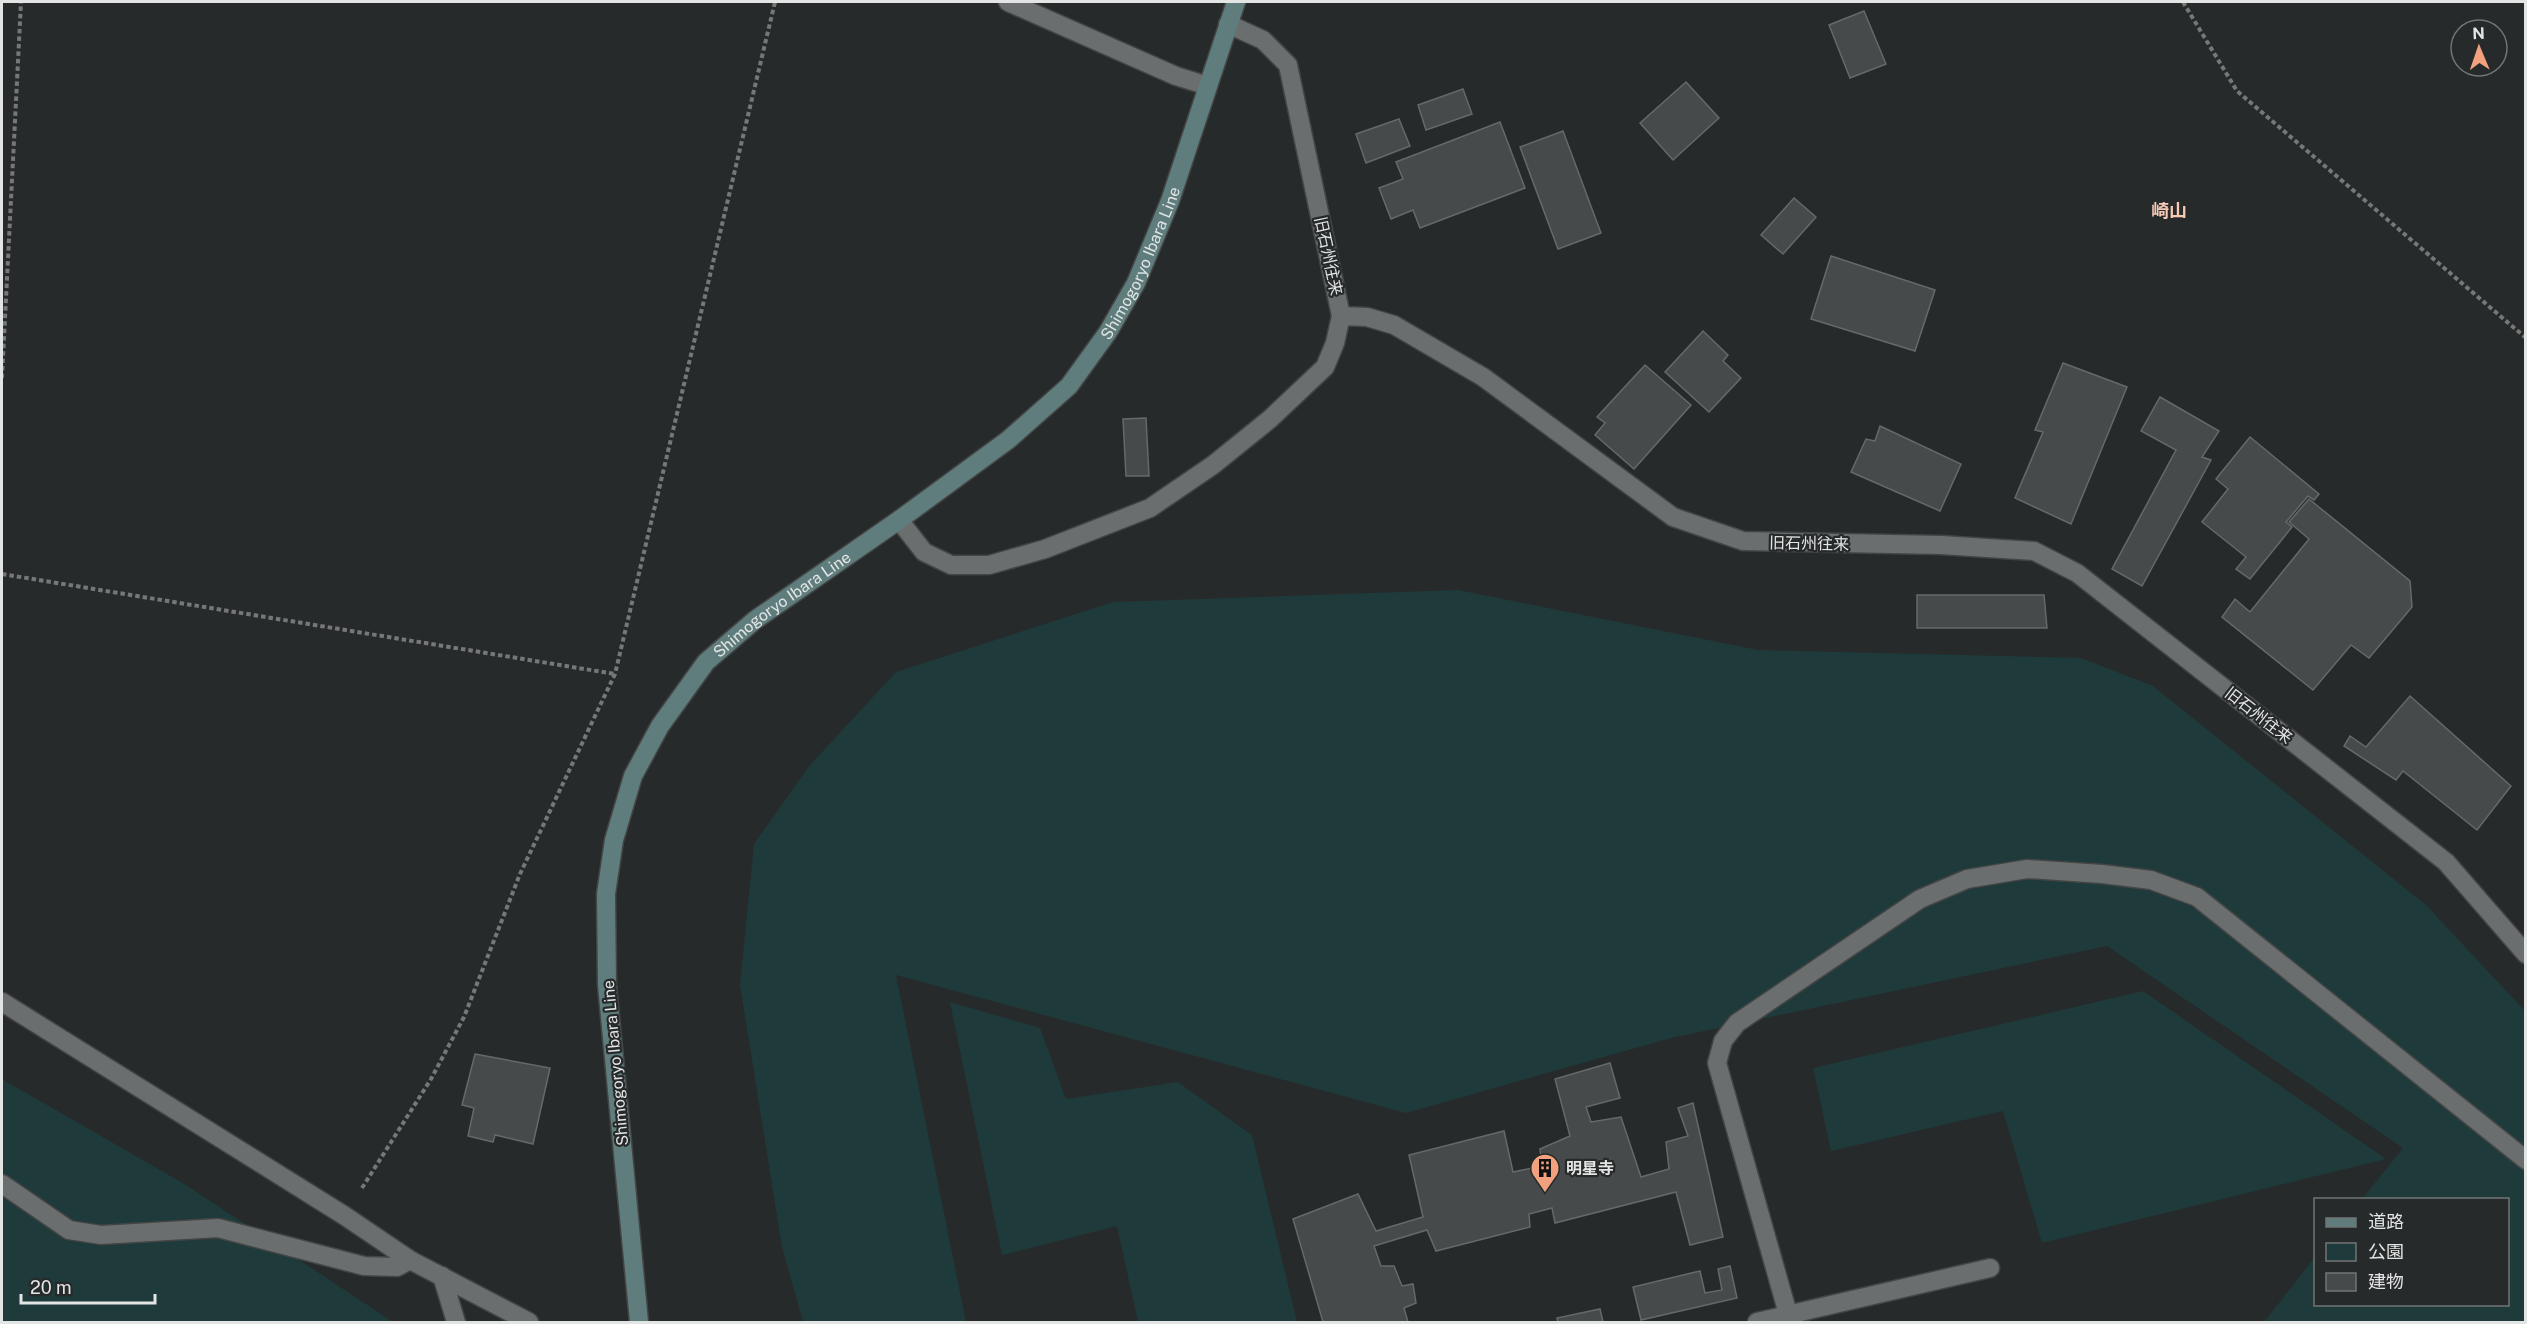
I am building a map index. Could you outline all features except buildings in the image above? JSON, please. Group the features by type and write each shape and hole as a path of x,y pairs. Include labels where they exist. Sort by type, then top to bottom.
{"main road":[{"name":"Shimogoryo Ibara Line","path":"639,1323 607,985 606,894 614,840 633,776 660,726 705,662 755,620 899,520 1008,440 1068,386 1108,332 1136,283 1170,201 1236,2"}],"street":[{"path":"1008,2 1176,76 1208,86"},
{"name":"旧石州往来","path":"1228,24 1263,40 1288,65 1341,316 1367,317 1394,325 1483,377 1673,517 1743,541 1941,545 2034,550 2077,573 2446,862 2526,954"},
{"path":"899,520 924,552 951,565 989,565 1045,549 1150,508 1213,465 1270,419 1325,367 1335,343 1341,316"},
{"path":"1788,1314 1717,1064 1723,1041 1737,1023 1920,898 1966,879 2027,869 2102,874 2151,880 2198,897 2526,1160"},
{"path":"2,1002 345,1216 410,1260 529,1323"},
{"path":"2,1184 69,1230 101,1234 218,1228 364,1266 397,1267 410,1260"},
{"path":"1757,1323 1990,1268"},
{"path":"442,1276 456,1323"}],"path":[{"path":"2,378 21,2"},
{"path":"345,1216 369,1174 431,1079 464,1017 520,874 615,674 775,2"},
{"path":"2183,2 2237,92 2526,338"},
{"path":"2,574 615,674"}],"green space":[{"path":"1458,590 1758,650 2081,658 2153,686 2426,905 2525,1011 2525,1322 2264,1322 2314,1258 2314,1306 2509,1306 2509,1198 2363,1198 2403,1148 2107,946 1671,1038 1406,1113 896,975 966,1322 803,1322 782,1247 740,985 754,844 810,765 896,672 1113,602"},
{"path":"2143,991 2386,1159 2042,1243 2003,1111 1831,1151 1813,1068"},
{"path":"950,1002 1040,1028 1066,1099 1178,1082 1252,1135 1297,1322 1138,1322 1117,1226 1002,1255"},
{"path":"2,1079 186,1185 393,1322 2,1322"}],"place":[{"name":"明星寺","path":"1545,1194"}],"district":[{"name":"崎山","path":"2169,211"}]}
